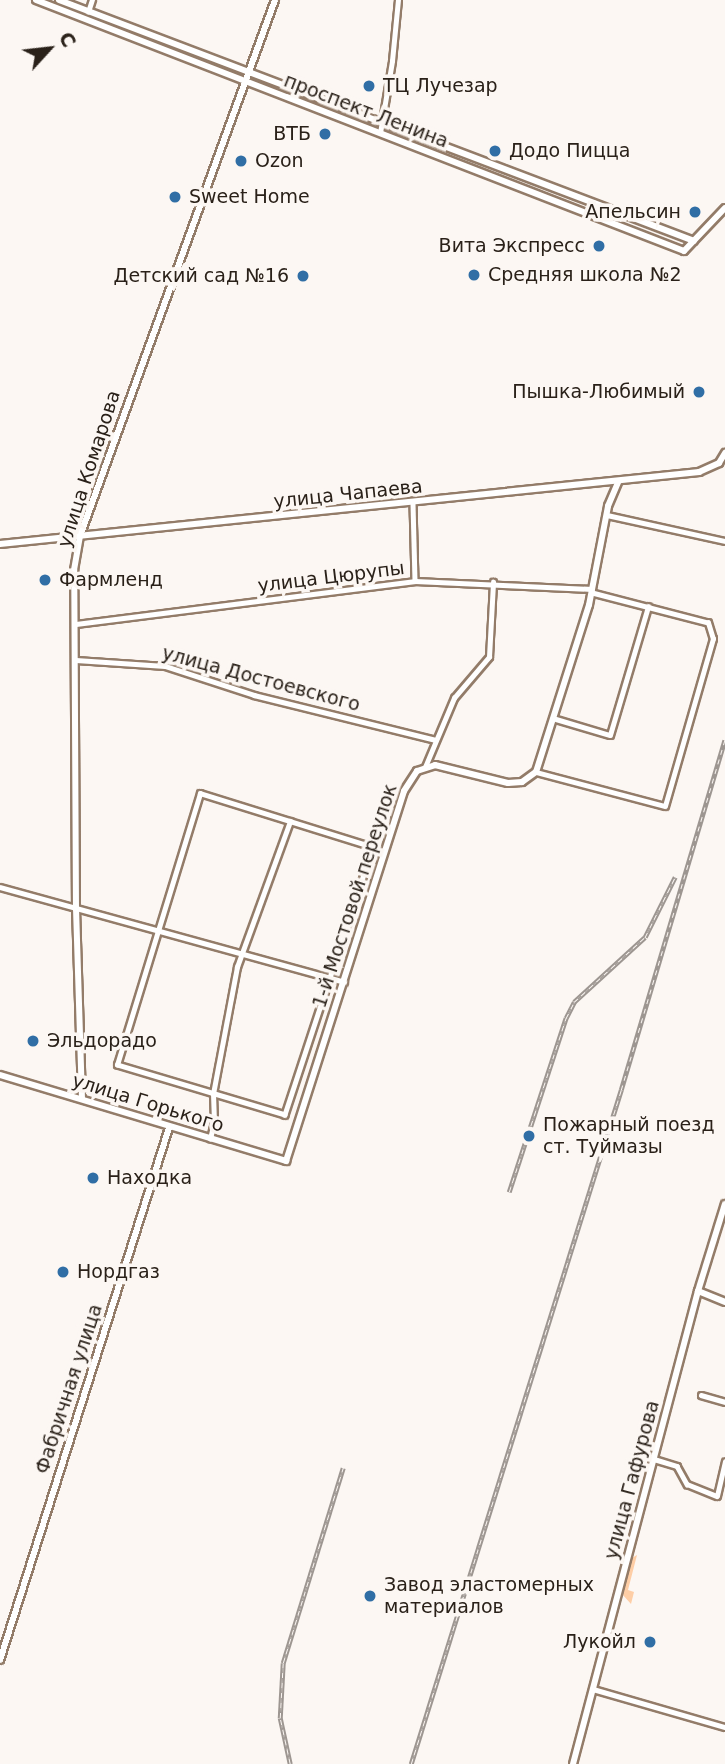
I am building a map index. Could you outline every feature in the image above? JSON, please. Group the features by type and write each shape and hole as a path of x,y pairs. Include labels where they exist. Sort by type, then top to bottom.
{"street":[{"name":"проспект Ленина","path":"36,0 684,251 694,241 59,0"},
{"path":"85,19 92,0"},
{"name":"улица Комарова","path":"82,1099 76,909 74,570 80,536 275,0"},
{"path":"380,133 398,0"},
{"path":"694,241 725,208"},
{"name":"улица Чапаева","path":"0,544 699,472 719,463 725,453"},
{"path":"493,582 489,657 454,698 425,767 445,766 508,783 522,782 536,772 556,719 592,591 607,515 618,482"},
{"path":"413,503 415,581"},
{"path":"607,515 725,541"},
{"name":"улица Цюрупы","path":"76,624 415,581 493,582 592,591 708,623 713,639 665,806 536,772"},
{"path":"556,719 610,735 648,607"},
{"name":"улица Достоевского","path":"76,660 165,666 254,695 436,740"},
{"name":"1-й Мостовой переулок","path":"286,1161 404,791 412,776 425,767"},
{"path":"200,793 373,847 285,1115 117,1065 156,931 200,793"},
{"path":"210,1139 214,1122 212,1094 237,967 245,953 290,821"},
{"path":"0,887 344,982"},
{"name":"улица Горького","path":"0,1075 286,1161"},
{"name":"Фабричная улица","path":"0,1660 169,1128"},
{"name":"улица Гафурова","path":"573,1764 698,1291 725,1204"},
{"path":"698,1291 725,1302"},
{"path":"701,1395 725,1402"},
{"path":"654,1459 677,1466 687,1484 716,1496 723,1480 725,1462"},
{"path":"593,1689 725,1727"}],"shaded area":[{"path":"637,1555 628,1590 634,1592 631,1604 622,1594 632,1558"}],"railway":[{"path":"411,1764 621,1090 725,740"},
{"path":"509,1192 566,1018 574,1002 645,937 675,877"},
{"path":"290,1764 280,1718 283,1663 343,1468"}],"place":[{"name":"ТЦ Лучезар","path":"369,86"},
{"name":"ВТБ","path":"325,134"},
{"name":"Додо Пицца","path":"495,151"},
{"name":"Ozon","path":"241,161"},
{"name":"Sweet Home","path":"175,197"},
{"name":"Апельсин","path":"695,212"},
{"name":"Вита Экспресс","path":"599,246"},
{"name":"Средняя школа №2","path":"474,275"},
{"name":"Детский сад №16","path":"303,276"},
{"name":"Пышка-Любимый","path":"699,392"},
{"name":"Фармленд","path":"45,580"},
{"name":"Эльдорадо","path":"33,1041"},
{"name":"Пожарный поезд ст. Туймазы","path":"529,1136"},
{"name":"Находка","path":"93,1178"},
{"name":"Нордгаз","path":"63,1272"},
{"name":"Завод эластомерных материалов","path":"370,1596"},
{"name":"Лукойл","path":"650,1642"}]}
